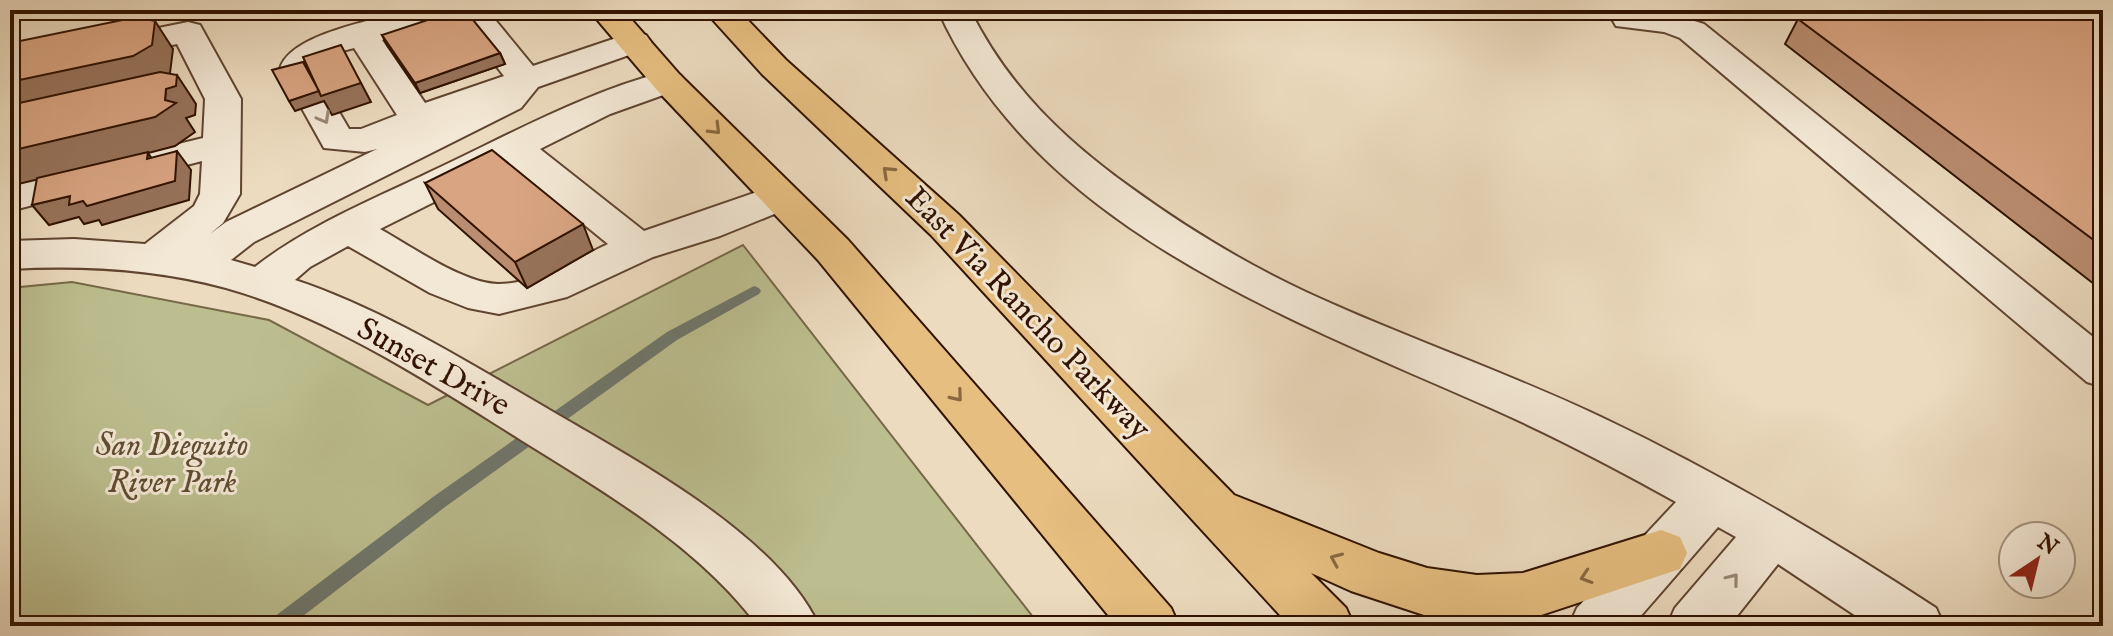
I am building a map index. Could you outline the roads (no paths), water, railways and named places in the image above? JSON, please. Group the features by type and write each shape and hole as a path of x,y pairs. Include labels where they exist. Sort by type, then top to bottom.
{"main road":[{"path":"605,10 668,82 833,250 1151,626"},
{"name":"East Via Rancho Parkway","path":"720,10 774,67 945,225 1326,626"},
{"path":"1216,509 1370,574 1427,592 1477,599 1523,597 1661,553"}],"street":[{"path":"443,10 319,47 299,61 297,69 334,137 345,142 365,141 388,134 417,118 634,42"},
{"path":"470,10 525,79"},
{"path":"968,12 974,51 1028,122 1084,172 1162,229 1288,301 1569,423 1713,497 1916,626"},
{"path":"1628,19 1669,23 1692,31 2096,357"},
{"path":"10,68 188,32 199,84 223,99 217,204 154,259"},
{"path":"362,35 417,118"},
{"path":"196,267 240,232 508,100 525,79"},
{"path":"262,284 295,257 348,228 516,149 597,106 668,82"},
{"path":"10,198 221,145"},
{"path":"516,149 638,247"},
{"path":"348,228 474,296 498,300 529,295 638,247 706,226 780,197"},
{"name":"Sunset Drive","path":"10,255 97,253 154,259 262,284 303,299 374,333 500,403 675,511 747,573 791,626"},
{"path":"1597,626 1713,497"},
{"path":"1695,626 1772,533"}],"waterway":[{"path":"276,626 439,502 672,336 754,291"}],"park label":[{"name":"San Dieguito River Park","path":"172,464"}]}
